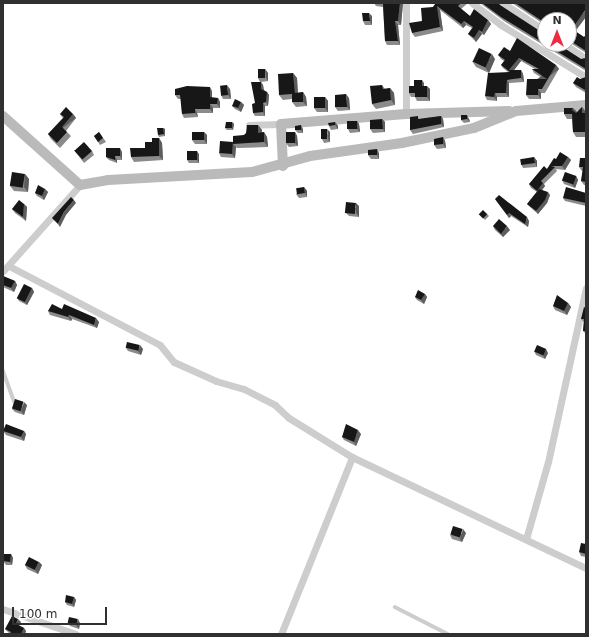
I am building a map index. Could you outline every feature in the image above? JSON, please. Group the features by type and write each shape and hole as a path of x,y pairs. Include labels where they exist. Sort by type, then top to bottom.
{"street":[{"path":"406,3 406,114"},
{"path":"472,3 501,25 586,77"},
{"path":"503,3 537,26"},
{"path":"576,52 586,59"},
{"path":"249,125 281,124 406,114 516,111 586,105"},
{"path":"516,111 474,128 402,143 310,156 282,166 252,172 108,180 80,185 6,268 160,345 174,362 216,382 244,389 276,405 289,418 352,457 586,568"},
{"path":"3,116 80,185"},
{"path":"281,124 282,166"},
{"path":"526,539 548,462 586,288"},
{"path":"281,634 352,457"},
{"path":"3,609 76,634"}],"lane":[{"path":"3,370 14,401"},
{"path":"395,607 448,634"}],"building":[{"path":"376,3 400,3 398,21 395,21 398,41 385,41 383,4"},
{"path":"436,3 461,3 458,6 470,16 474,9 488,20 482,32 479,30 474,38 468,34 473,27 464,21 461,24 437,6 440,27 412,33 409,23 422,21 421,8 433,7"},
{"path":"482,3 497,3 537,29 537,39 501,17"},
{"path":"515,3 586,3 586,9 577,22 577,12 537,12 537,18"},
{"path":"362,13 369,13 370,21 363,21"},
{"path":"577,32 584,37 586,35 586,51 577,45"},
{"path":"517,38 556,65 542,89 538,89 538,95 526,95 527,79 547,79 532,69 539,69 519,58 509,70 521,70 521,78 507,80 506,93 495,93 494,97 485,96 488,73 510,72 501,65 505,60 498,55 504,47 510,51"},
{"path":"479,48 492,54 485,68 473,62"},
{"path":"558,52 570,52 581,59 586,58 586,69"},
{"path":"258,69 265,69 265,78 258,78"},
{"path":"293,73 295,93 303,92 303,102 292,102 292,94 279,95 278,74"},
{"path":"577,77 580,79 586,77 585,90 573,83"},
{"path":"414,80 422,80 422,86 427,86 427,97 415,97 415,93 409,93 409,86 414,86"},
{"path":"251,82 261,82 261,89 267,92 266,102 263,103 263,112 253,113 252,104 255,103"},
{"path":"227,85 228,95 221,96 220,86"},
{"path":"382,85 383,89 390,88 391,100 372,104 370,86"},
{"path":"187,86 210,87 210,97 218,98 217,104 210,104 210,109 195,109 195,113 182,114 180,95 175,95 175,89"},
{"path":"346,94 347,107 335,107 335,95"},
{"path":"314,97 325,97 325,108 314,108"},
{"path":"235,99 241,102 238,108 232,106"},
{"path":"66,107 73,114 62,127 67,132 57,143 48,134 64,117 60,114"},
{"path":"582,107 582,113 586,113 586,132 573,132 572,114 564,114 564,108 573,108 572,110 576,113"},
{"path":"461,115 467,115 467,119 461,120"},
{"path":"418,116 418,119 441,116 441,124 410,130 410,117"},
{"path":"382,119 383,129 370,129 370,120"},
{"path":"347,121 357,121 357,129 347,129"},
{"path":"226,122 232,122 232,128 225,128"},
{"path":"335,122 335,125 329,126 328,123"},
{"path":"247,125 258,125 258,133 264,132 264,142 233,144 233,136 244,135 246,133"},
{"path":"301,125 301,130 295,130 295,126"},
{"path":"157,128 163,128 164,134 158,135"},
{"path":"321,129 327,129 327,139 321,139"},
{"path":"99,132 103,138 98,142 94,136"},
{"path":"192,132 204,132 204,140 192,140"},
{"path":"286,132 295,132 295,143 286,143"},
{"path":"443,137 443,144 434,145 434,139"},
{"path":"152,138 159,138 159,156 131,157 130,148 145,148 145,142 152,142"},
{"path":"220,141 233,142 232,154 219,153"},
{"path":"84,142 92,151 82,160 74,151"},
{"path":"106,148 120,148 120,156 115,156 115,160 106,157"},
{"path":"377,149 377,155 368,155 368,150"},
{"path":"187,151 197,151 197,160 187,160"},
{"path":"560,152 568,157 562,166 551,166 555,167 541,181 543,183 537,191 529,184 544,166 547,169"},
{"path":"534,157 535,163 521,165 520,159"},
{"path":"580,158 586,158 586,182 581,181 583,167 579,167"},
{"path":"12,172 25,174 23,188 10,186"},
{"path":"565,172 576,176 573,185 562,180"},
{"path":"38,185 45,189 42,196 35,193"},
{"path":"304,187 305,193 297,194 296,188"},
{"path":"566,187 586,193 586,203 563,198"},
{"path":"539,189 548,192 545,200 536,211 527,204"},
{"path":"499,195 527,217 525,224 509,213 507,215 495,199"},
{"path":"71,197 74,200 64,212 58,224 52,218"},
{"path":"19,200 24,204 23,217 12,209"},
{"path":"346,202 356,203 355,214 345,213"},
{"path":"483,210 487,214 483,218 479,214"},
{"path":"499,219 507,226 501,234 493,226"},
{"path":"3,276 15,281 11,288 3,285"},
{"path":"24,284 32,288 25,302 17,298"},
{"path":"418,290 425,294 421,300 415,297"},
{"path":"557,295 568,303 564,311 553,306"},
{"path":"52,304 62,309 64,304 96,318 94,325 69,315 68,317 48,311"},
{"path":"584,307 586,308 586,331 583,331 584,319 581,319"},
{"path":"127,342 140,345 138,351 126,348"},
{"path":"537,345 546,349 543,355 534,351"},
{"path":"15,399 24,402 20,411 12,409"},
{"path":"6,424 24,431 21,437 3,431"},
{"path":"346,424 358,430 354,442 342,437"},
{"path":"453,526 463,529 460,538 450,535"},
{"path":"581,543 586,544 586,554 579,552"},
{"path":"4,554 11,554 10,562 3,561"},
{"path":"29,557 39,562 35,570 25,565"},
{"path":"66,595 74,597 72,604 65,602"},
{"path":"12,616 18,619 16,624 24,628 21,634 10,634 11,632 5,629"},
{"path":"69,617 78,619 76,625 68,623"}]}
